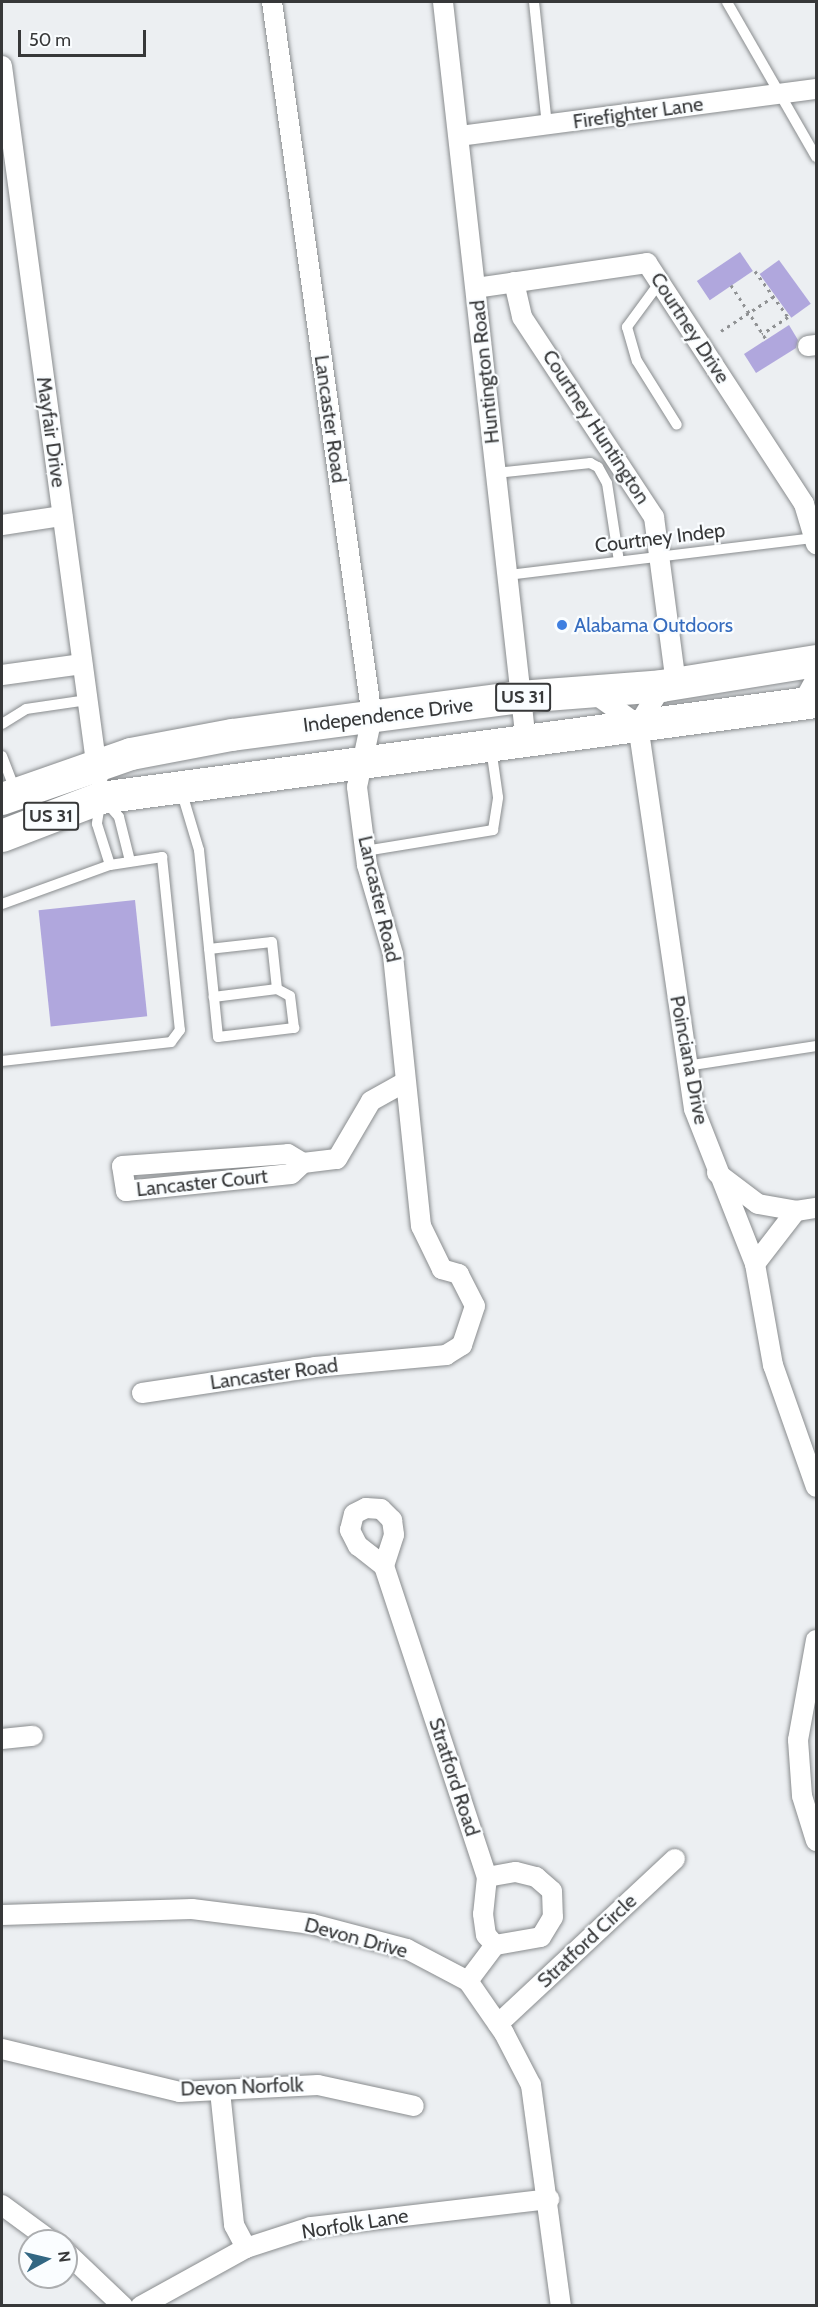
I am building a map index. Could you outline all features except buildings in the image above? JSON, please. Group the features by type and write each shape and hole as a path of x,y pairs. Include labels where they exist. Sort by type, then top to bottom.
{"main road":[{"name":"Independence Drive","path":"9,796 96,765 232,735 520,697 669,685 816,661"},
{"name":"US 31","path":"2,836 101,798 362,761 526,742 812,695"}],"street":[{"name":"Lancaster Road","path":"142,1393 315,1367 446,1355 462,1344 475,1306 459,1274 442,1269 421,1226 393,954 365,851 357,787 372,717 272,2"},
{"name":"Huntington Road","path":"443,2 526,742"},
{"name":"Mayfair Drive","path":"2,66 101,798"},
{"name":"Firefighter Lane","path":"459,136 816,88"},
{"name":"Courtney Drive","path":"476,288 647,263 810,503 816,544"},
{"name":"Courtney Huntington","path":"514,282 522,318 654,517 669,685"},
{"path":"2,525 62,516"},
{"path":"2,675 82,664"},
{"path":"589,690 638,725 669,685"},
{"name":"Poinciana Drive","path":"638,725 694,1109 717,1173 755,1264 773,1365 816,1487"},
{"name":"Lancaster Court","path":"303,1163 288,1154 123,1166 126,1191 291,1174 303,1163 337,1159 371,1101 405,1083"},
{"path":"218,1159 220,1182"},
{"path":"717,1173 758,1204 796,1211 816,1208"},
{"path":"755,1264 796,1211"},
{"name":"Stratford Road","path":"384,1566 487,1877 483,1914 486,1935 495,1945"},
{"path":"816,1640 798,1740 802,1796 816,1841"},
{"path":"2,1739 33,1736"},
{"name":"Stratford Circle","path":"498,2024 675,1858"},
{"name":"Stratford Circle","path":"487,1877 516,1872 536,1877 552,1891 553,1917 542,1937 495,1945"},
{"name":"Devon Drive","path":"2,1915 192,1909 312,1924 407,1949 468,1981 498,2024 531,2085 549,2199 561,2306"},
{"path":"468,1981 495,1945"},
{"name":"Devon Norfolk","path":"2,2049 180,2092 318,2085 414,2106"},
{"path":"220,2091 234,2225 246,2248"},
{"name":"Norfolk Lane","path":"141,2306 246,2248 311,2227 549,2199"},
{"path":"2,2205 35,2229"},
{"path":"78,2263 123,2306"}],"lane":[{"path":"534,2 547,125"},
{"path":"727,2 816,157"},
{"path":"660,282 627,327 637,361 677,425"},
{"path":"496,472 590,463 598,467 607,483 619,561"},
{"name":"Courtney Indep","path":"508,575 816,538"},
{"path":"2,724 26,709 87,700"},
{"path":"365,851 471,837 495,826 491,746"},
{"path":"2,756 9,796"},
{"path":"180,786 199,850 218,1037 294,1028 290,996 277,989 214,997"},
{"path":"101,798 119,817 130,861"},
{"path":"101,798 97,824 110,865"},
{"path":"2,903 110,865 162,857 180,1030 171,1042 2,1061"},
{"path":"209,949 272,942 277,989"},
{"path":"686,1066 816,1046"}],"path":[{"path":"755,271 788,317 762,334"},
{"path":"731,285 766,339"},
{"path":"721,331 773,297"}],"place":[{"name":"Alabama Outdoors","path":"562,625"}]}
